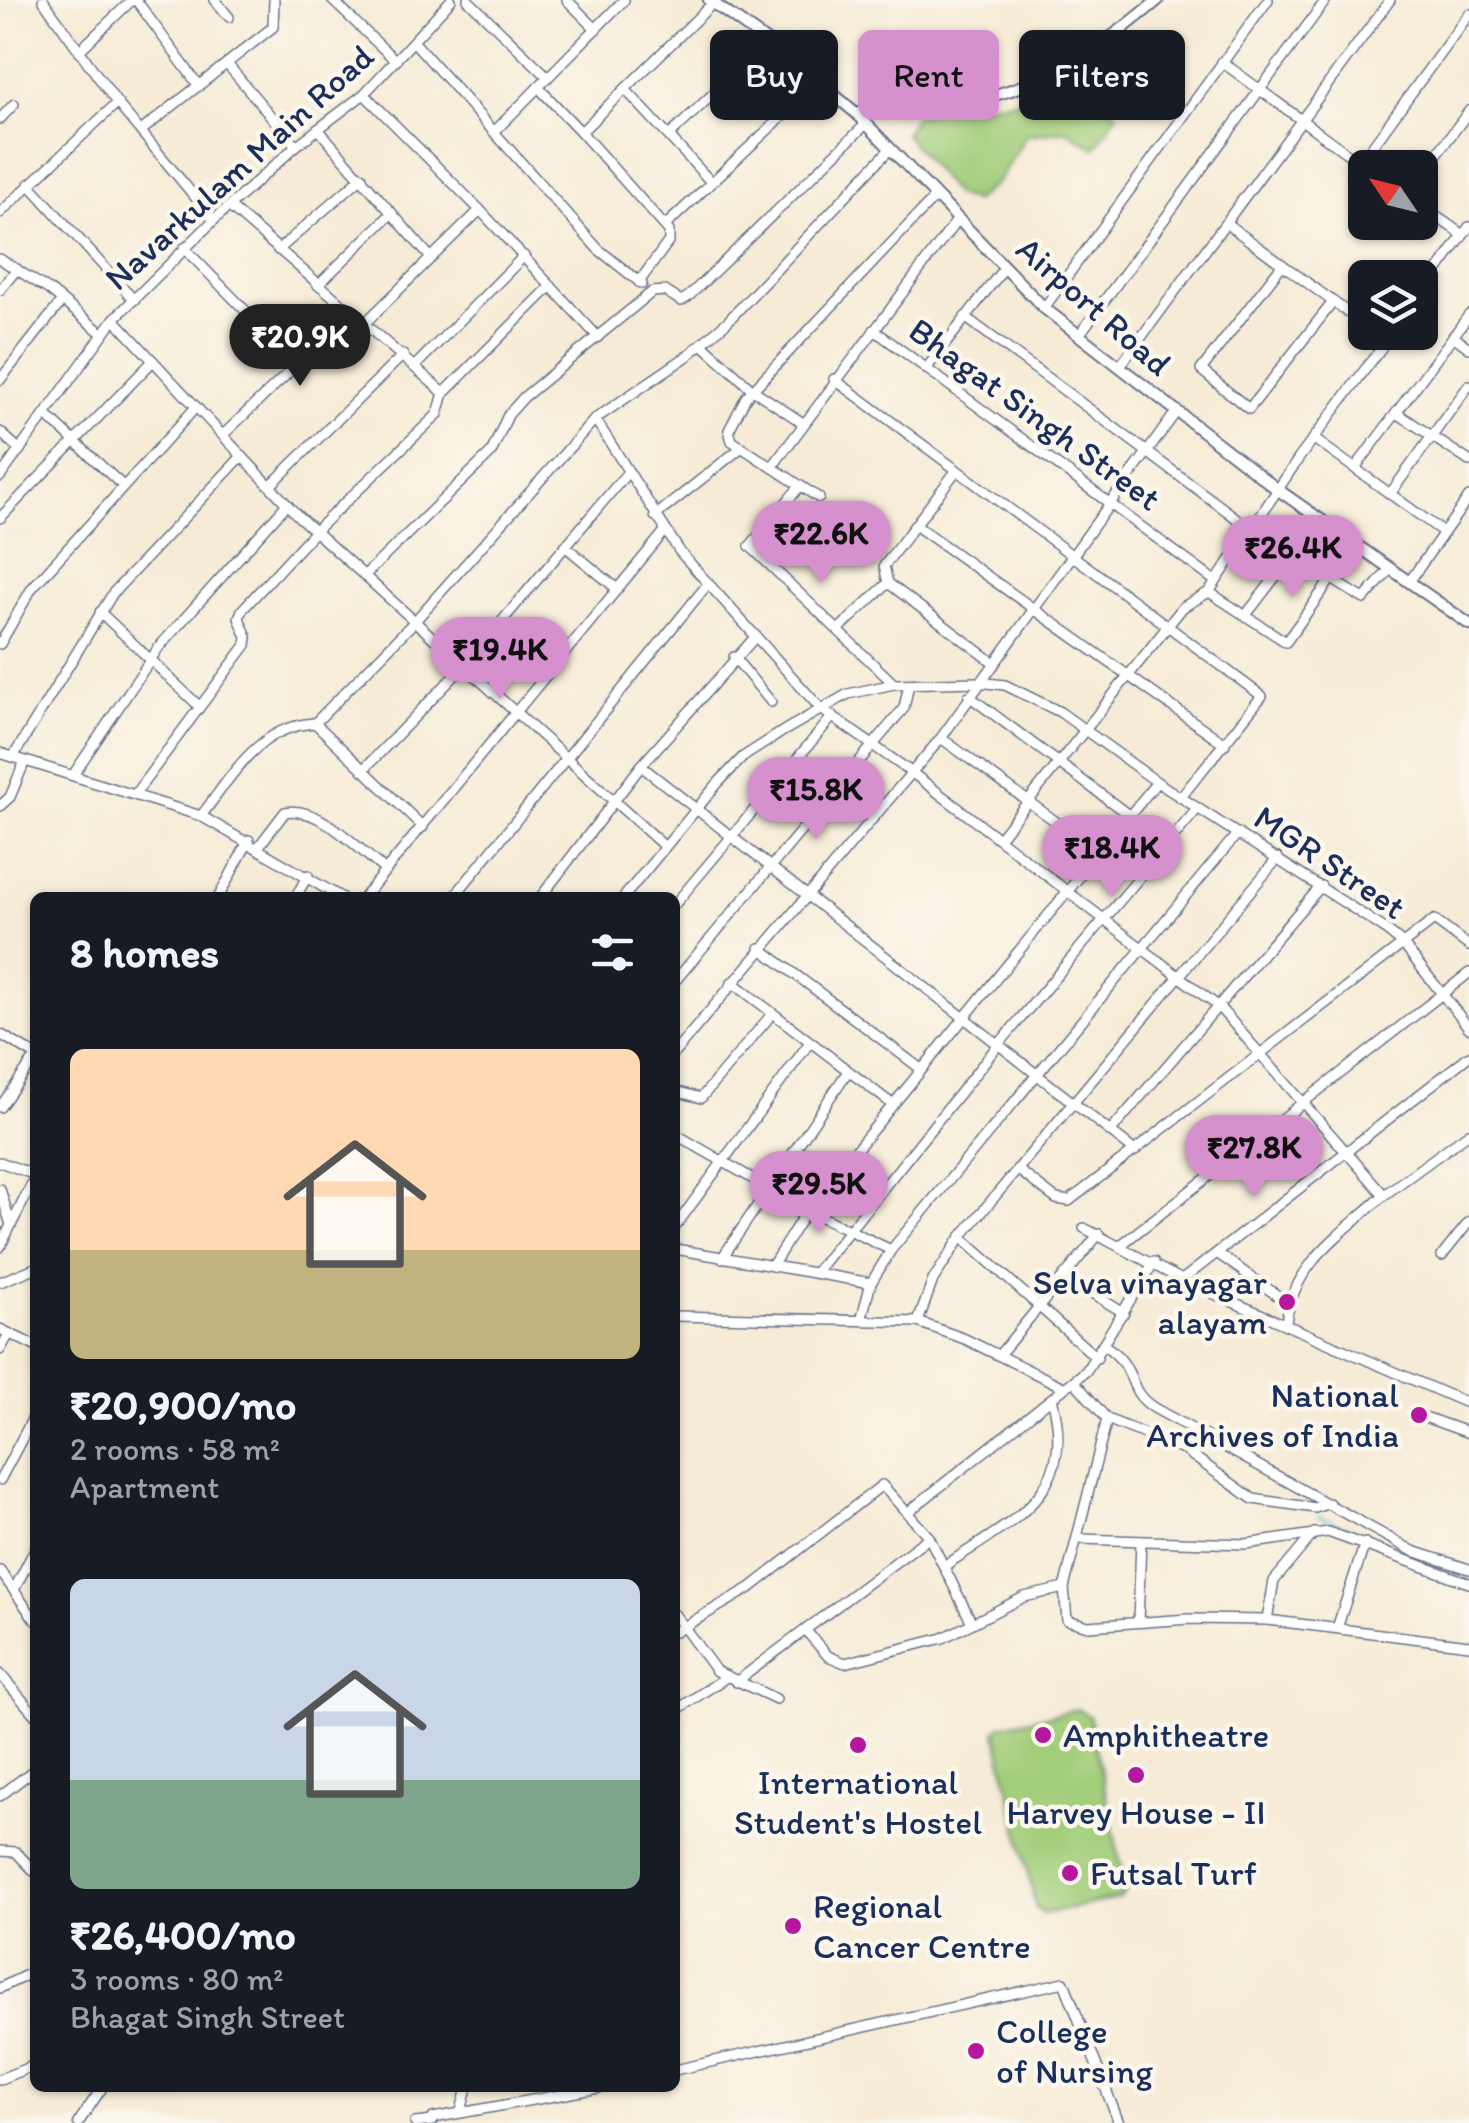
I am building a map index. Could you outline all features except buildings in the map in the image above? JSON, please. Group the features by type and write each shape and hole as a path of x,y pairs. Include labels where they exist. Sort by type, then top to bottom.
{"street":[{"path":"43,0 116,103 214,220"},
{"path":"80,49 134,0 199,86"},
{"path":"215,0 229,18"},
{"path":"141,131 274,27 274,0"},
{"path":"332,0 396,61"},
{"path":"435,0 448,4"},
{"path":"468,0 548,78"},
{"path":"567,0 596,29"},
{"path":"494,131 624,0"},
{"path":"856,114 884,105 1006,92 1094,52 1158,0"},
{"path":"1044,308 1268,0"},
{"path":"1079,335 1326,0"},
{"path":"1120,366 1390,0"},
{"path":"581,132 712,2"},
{"name":"Airport Road","path":"712,2 749,30"},
{"name":"Navarkulam Main Road","path":"0,477 114,319 184,248 296,146 364,94 448,4"},
{"path":"1374,150 1469,14"},
{"path":"414,42 598,249 652,292"},
{"path":"1222,62 1348,154"},
{"path":"227,64 296,146"},
{"path":"538,87 665,226 669,241 640,282"},
{"path":"625,90 712,182"},
{"path":"364,94 480,210 598,337"},
{"path":"669,136 710,97"},
{"name":"Airport Road","path":"838,98 1044,308 1278,489 1409,582 1467,617"},
{"path":"0,214 116,103"},
{"path":"0,118 14,104"},
{"path":"1438,153 1469,111"},
{"path":"665,226 778,120"},
{"path":"364,576 491,454 508,415 524,397 652,292 665,291 681,301 688,297 866,124"},
{"path":"318,129 431,258"},
{"path":"201,816 262,742 278,729 314,723 414,622 595,419 702,344 890,149"},
{"path":"278,250 362,177"},
{"path":"29,184 134,300"},
{"path":"819,498 742,447 729,430 752,390 936,196"},
{"path":"230,207 444,393"},
{"path":"364,324 480,210"},
{"path":"318,285 392,213"},
{"path":"1438,215 1466,231 1438,270"},
{"path":"772,467 958,218"},
{"path":"1227,224 1348,313"},
{"path":"184,248 298,364"},
{"path":"415,366 524,256"},
{"path":"0,259 62,300 103,334"},
{"path":"1282,265 1201,370 1251,409 1332,302"},
{"path":"926,369 1004,268"},
{"path":"0,290 18,269"},
{"path":"135,794 246,645 248,637 239,618 242,610 314,531 438,414 444,393 551,286"},
{"path":"0,380 62,300"},
{"path":"223,435 350,314"},
{"path":"1356,467 1469,315"},
{"path":"965,317 1252,529 1331,580 1364,599 1390,569"},
{"path":"114,319 314,531 665,847"},
{"name":"Bhagat Singh Street","path":"874,330 1215,581"},
{"path":"1453,336 1469,348"},
{"path":"702,344 752,390 803,423"},
{"path":"998,838 1167,627 1194,598 1209,592 1380,350"},
{"path":"270,486 403,355"},
{"path":"0,518 153,361"},
{"path":"834,379 1069,557 1262,696 1180,797"},
{"path":"1390,494 1469,385"},
{"path":"0,644 32,588 196,407"},
{"path":"680,1046 940,738 1176,412"},
{"path":"1397,413 1469,461"},
{"path":"45,414 123,486"},
{"path":"595,419 665,531 707,585 821,709 911,772 1105,919 1178,980 1219,1007 1305,1100 1384,1195"},
{"path":"0,432 20,450"},
{"path":"1314,438 1444,532"},
{"path":"655,516 742,447"},
{"path":"13,757 100,612 125,579 242,456"},
{"path":"956,471 884,566 888,582 993,662"},
{"path":"363,770 465,665 628,472"},
{"path":"800,486 750,546 894,684"},
{"path":"1409,582 1469,497"},
{"path":"74,776 149,661 287,504"},
{"path":"915,525 1225,744"},
{"path":"368,892 665,531"},
{"path":"565,546 616,588"},
{"path":"1246,616 1293,554"},
{"path":"1209,592 1286,642 1331,580"},
{"path":"839,629 888,582"},
{"path":"457,892 707,585"},
{"path":"100,612 199,706"},
{"path":"545,892 642,766 756,636"},
{"path":"734,657 770,702"},
{"name":"MGR Street","path":"627,892 743,758 848,694 894,684 1005,685 1034,698 1157,782 1322,886 1402,943 1469,1028"},
{"path":"680,975 904,708 909,684"},
{"path":"969,696 1130,816"},
{"path":"680,898 833,716"},
{"path":"314,723 423,827"},
{"path":"940,738 1099,852"},
{"path":"0,753 201,816 254,843 333,892"},
{"path":"0,806 10,797 25,761"},
{"path":"642,766 803,896 1075,1101 1135,1152"},
{"path":"772,1266 807,1210 1157,782"},
{"path":"815,1273 999,1044 1198,808"},
{"path":"224,892 254,843 285,812 297,811 316,818 386,871"},
{"path":"861,1320 871,1283 892,1250 1238,833"},
{"path":"918,1322 933,1280 961,1237 1278,858"},
{"path":"298,892 308,875"},
{"path":"1110,1130 1322,886"},
{"path":"1017,1169 1056,1199 1068,1201 1434,920 1469,946"},
{"path":"760,948 921,1069"},
{"path":"1122,1244 1469,972"},
{"path":"732,982 892,1104"},
{"path":"680,1093 701,1098 772,1014"},
{"path":"0,1034 30,1053"},
{"path":"680,1211 810,1042"},
{"path":"1182,1280 1469,1056"},
{"path":"0,1107 30,1063"},
{"path":"722,1258 848,1070"},
{"path":"1286,1322 1288,1303 1305,1268 1384,1195 1469,1133"},
{"path":"680,1137 807,1210 892,1250"},
{"path":"0,1162 30,1175"},
{"path":"0,1247 30,1186"},
{"path":"0,1189 10,1222"},
{"path":"1442,1256 1469,1222"},
{"path":"1084,1228 1122,1244 1182,1280 1469,1404"},
{"path":"999,1355 1099,1234"},
{"path":"961,1237 1096,1358"},
{"path":"680,1251 871,1283"},
{"path":"1217,1252 1288,1303"},
{"path":"908,1512 1070,1385 1096,1358 1154,1262"},
{"path":"0,1282 30,1270"},
{"path":"1064,1276 1124,1312"},
{"path":"680,1316 918,1322 1070,1385 1103,1408 1107,1419 1064,1588 1067,1620 1088,1626 1267,1620 1469,1645"},
{"path":"0,1350 4,1332 30,1344"},
{"path":"1104,1345 1129,1366 1142,1400 1413,1551 1469,1568"},
{"path":"946,1565 1038,1502 1052,1476 1059,1445 1052,1398"},
{"path":"1419,1414 1469,1433"},
{"path":"1107,1419 1186,1451 1253,1499 1315,1508 1329,1504"},
{"path":"0,1480 30,1423"},
{"path":"680,1629 750,1588 882,1485 929,1538 972,1623"},
{"path":"1079,1539 1264,1543 1314,1533 1342,1534 1469,1583"},
{"path":"1267,1620 1274,1582 1314,1533"},
{"path":"736,1682 929,1538"},
{"path":"1138,1622 1141,1541"},
{"path":"1338,1628 1365,1543"},
{"path":"14,1590 30,1559"},
{"path":"0,1571 30,1613"},
{"path":"806,1631 828,1656 845,1662 942,1638 1034,1593 1064,1588"},
{"path":"680,1631 725,1678 776,1699"},
{"path":"0,1674 30,1709"},
{"path":"680,1708 725,1678"},
{"path":"0,1779 4,1793 30,1773"},
{"path":"0,1851 16,1852 30,1867"},
{"path":"0,1988 30,1974"},
{"path":"680,2069 1064,1982 1119,2123"},
{"path":"0,2079 30,2066"},
{"path":"78,2123 99,2092"},
{"path":"461,2111 465,2092"},
{"path":"415,2123 461,2111 576,2092"}],"green space":[{"path":"1019,100 1019,120 1113,120 1095,148 1066,130 1026,135 998,181 974,201 955,195 905,134 913,120 999,120 999,103"},
{"path":"1078,1709 1089,1716 1126,1890 1120,1898 1042,1914 1036,1908 996,1731 1000,1726"}],"waterway":[{"path":"1318,1516 1469,1576"}],"place":[{"name":"Selva vinayagar alayam","path":"1287,1302"},
{"name":"National Archives of India","path":"1419,1415"},
{"name":"Amphitheatre","path":"1043,1735"},
{"name":"International Student's Hostel","path":"858,1745"},
{"name":"Harvey House - II","path":"1136,1775"},
{"name":"Futsal Turf","path":"1070,1873"},
{"name":"Regional Cancer Centre","path":"793,1926"},
{"name":"College of Nursing","path":"976,2051"}]}
